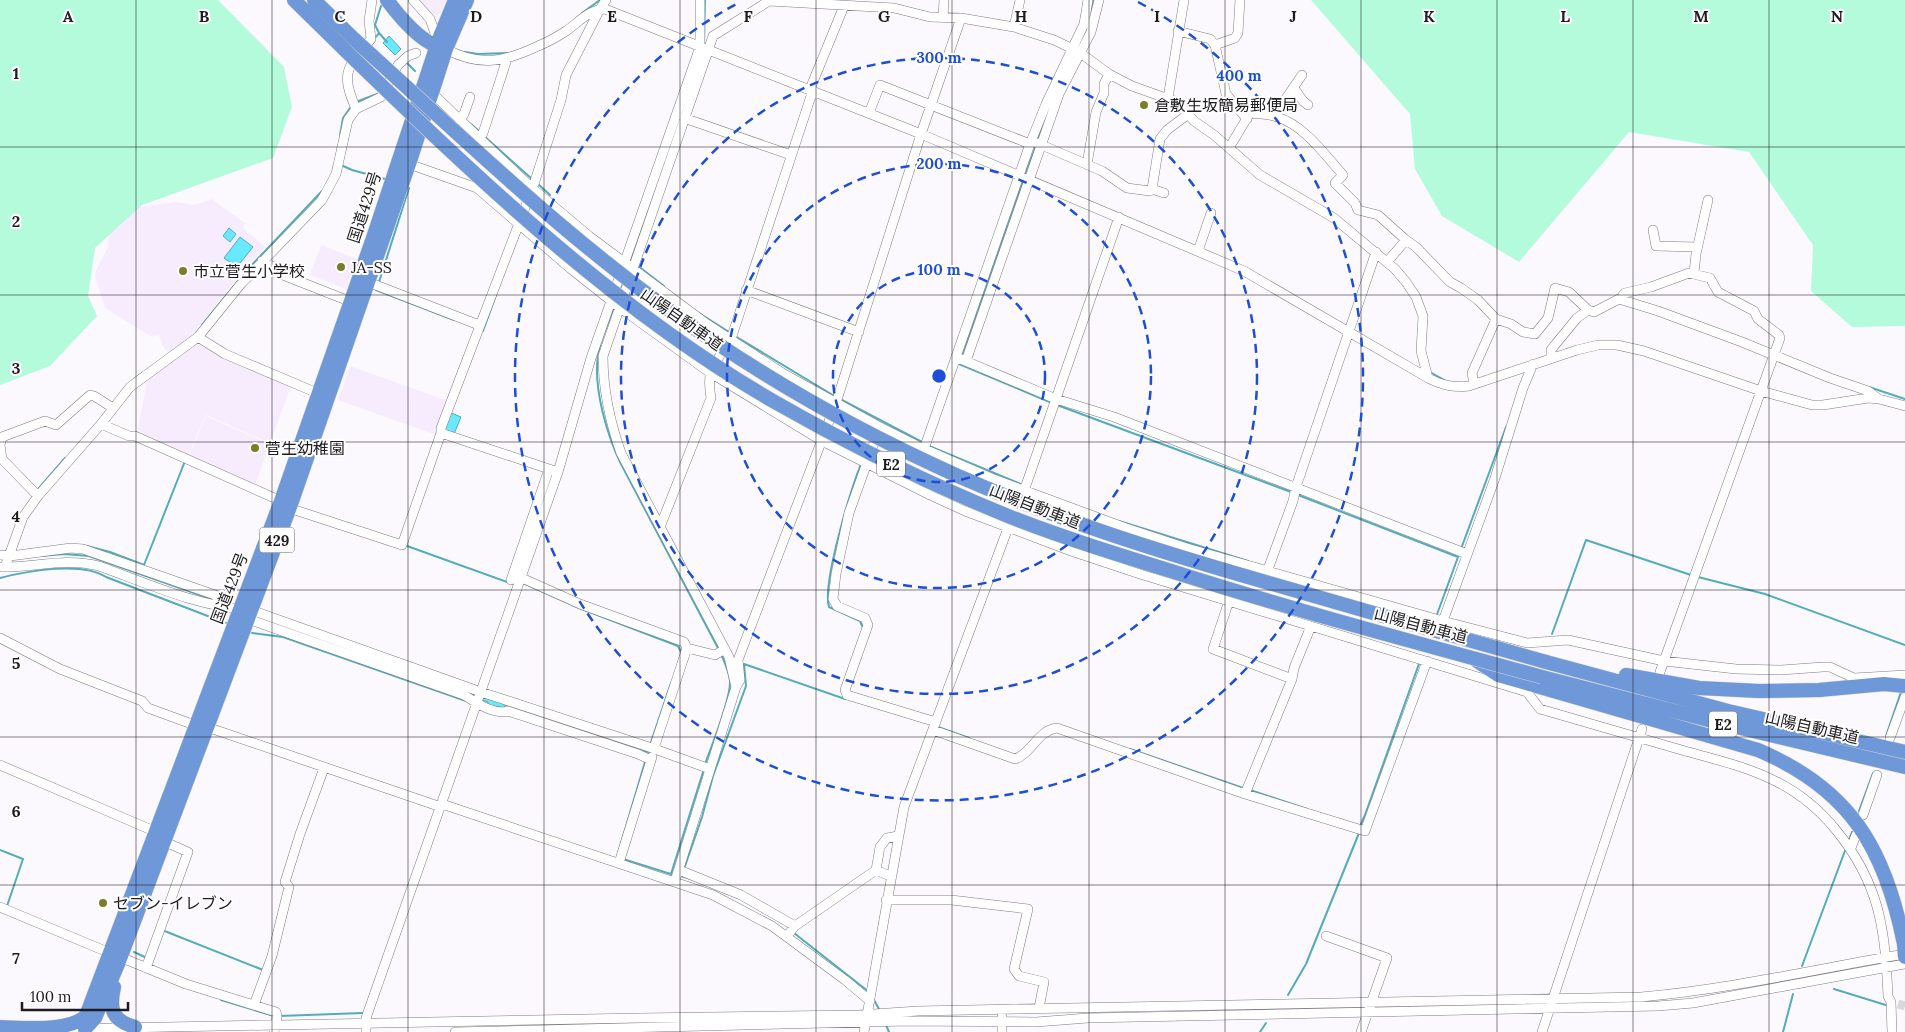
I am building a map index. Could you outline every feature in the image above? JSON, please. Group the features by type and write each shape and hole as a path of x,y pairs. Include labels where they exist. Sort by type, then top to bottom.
{"highway":[{"name":"山陽自動車道","path":"294,0 484,182 562,250 636,309 704,357 770,399 836,435 952,492 1094,547 1272,602 1472,658 1540,682 1905,766"},
{"name":"山陽自動車道","path":"314,0 355,40 573,236 653,299 713,341 846,421 906,452 1019,502 1108,534 1206,565 1546,662 1728,711 1905,752"},
{"path":"327,0 350,23 355,40"},
{"path":"387,0 410,26 439,42"},
{"path":"397,0 439,42"},
{"name":"国道429号","path":"89,1027 101,1006 116,958 203,727 241,611 285,504 324,395 439,42 456,0"},
{"name":"国道429号","path":"355,304 374,285 432,93 439,42 467,0"},
{"path":"1546,662 1699,688 1759,691 1819,690 1884,684 1905,686"},
{"path":"1540,682 1750,747 1784,760 1804,773 1847,810 1865,834 1879,859 1889,885 1898,913 1905,951"},
{"path":"116,958 111,999 112,1009 120,1021 135,1027"},
{"path":"0,1027 60,1029 76,1024 89,1027"}],"street":[{"path":"356,109 346,82 347,73 350,66 371,39 369,21 372,0"},
{"path":"413,0 430,19 439,42 459,56 491,61 524,53 552,40 591,12 605,9 921,134 1244,271 1428,378 1444,385 1457,388 1598,345 1629,347 1761,391 1812,405 1823,406 1868,398 1905,406"},
{"path":"558,472 548,471 445,434 441,428 478,328 481,326 517,224 534,184 561,100 566,75 606,0"},
{"path":"517,578 558,472 580,393 611,301 628,266 684,118 704,49 700,0"},
{"path":"736,687 734,670 722,651 621,453 608,411 603,356 619,307 628,266 704,49 713,36 767,0 814,2 844,6 895,5 930,17 943,15 1014,26 1054,40 1077,51 1109,74 1143,91 1168,96 1177,102 1187,115 1231,146 1260,175 1334,218 1388,260 1416,297 1423,316 1421,351 1428,378"},
{"path":"943,15 944,0"},
{"path":"1014,26 1020,0"},
{"path":"1077,51 1088,0"},
{"path":"925,446 961,359 1024,177 1046,104 1077,51 1091,32 1099,0"},
{"path":"1168,96 1184,0"},
{"path":"1215,45 1235,38 1238,33 1240,0"},
{"path":"660,527 711,398 709,372 731,336 811,90 844,6"},
{"path":"677,876 706,767 740,680 738,660 837,399 921,134 961,18"},
{"path":"1178,31 1210,39 1215,45 1226,94 1247,119"},
{"path":"7,559 23,518 36,495 101,424 111,407 139,379 198,338 240,284 322,200 336,174 348,120 356,109 381,97 404,59 416,53"},
{"path":"481,136 506,58"},
{"path":"1086,164 1096,112 1109,74"},
{"path":"1274,116 1302,75"},
{"path":"869,113 880,85 1086,164 1102,171 1127,188 1150,191 1152,189 1164,193"},
{"path":"1294,88 1303,101 1308,104"},
{"path":"432,93 461,117 589,236 683,307 837,399 878,426 1126,528 1268,568 1438,620 1527,642 1568,640 1664,661 1736,668 1781,670 1830,667 1854,678 1905,675"},
{"path":"461,117 470,97"},
{"path":"1231,146 1250,113 1274,116 1289,122 1306,135 1343,175 1335,184 1355,203 1358,210 1378,215 1416,247 1450,282 1478,300 1496,319 1511,324 1523,332 1535,334 1548,318 1555,288 1569,292 1590,311"},
{"path":"1152,189 1160,139 1167,130 1187,115"},
{"path":"684,118 791,154"},
{"path":"409,164 477,188 517,224 611,301 709,372 822,441 947,503 1008,528 1140,574 1526,692 1540,709 1641,734 1772,779 1816,808 1849,846 1868,879 1883,929 1888,996 1893,1004 1892,1032"},
{"path":"1694,273 1697,247 1708,200"},
{"path":"1198,251 1211,213"},
{"path":"1025,487 1119,217"},
{"path":"1653,230 1656,246 1697,247"},
{"path":"1388,260 1406,240"},
{"path":"1268,568 1350,333 1376,252"},
{"path":"262,260 276,268 283,275 355,304"},
{"path":"1551,358 1551,350 1577,318 1622,298 1625,293 1651,287 1689,273 1710,278 1718,292 1754,311 1758,319 1779,335 1780,338 1775,355 1660,672"},
{"path":"374,285 478,328"},
{"path":"746,290 859,332"},
{"path":"1622,298 1868,391 1879,399"},
{"path":"1473,382 1472,373 1496,319"},
{"path":"198,338 225,354 324,395"},
{"path":"961,359 1055,402 1114,417 1295,491 1462,552"},
{"path":"1438,620 1462,552 1495,478 1523,388 1534,364"},
{"path":"36,495 2,459 0,445 2,437 46,421 56,425 90,396 94,396 111,407"},
{"path":"101,424 129,436 135,436 285,504 402,545 445,434"},
{"path":"878,426 863,462 849,513 836,574 833,599 837,606 865,618 868,625 845,690 847,695 935,726 1016,759 1022,756 1038,738 1050,729 1056,728 1364,831 1423,660"},
{"path":"366,1028 479,697 517,578 548,471"},
{"path":"875,1020 870,997 890,876 904,806 1008,528"},
{"path":"7,559 71,548 83,549 215,595 241,611"},
{"path":"7,559 86,563 192,600 241,611 479,697 652,748 706,767"},
{"path":"517,578 580,604 684,642 687,648 647,759 620,859"},
{"path":"1229,601 1213,649 1292,679"},
{"path":"1246,790 1292,679 1294,668 1311,626"},
{"path":"0,638 60,669 142,701 148,708 324,768 441,805 741,895 791,931 845,980 870,997"},
{"path":"687,648 715,655 722,651"},
{"path":"479,697 502,713 508,711 629,751 647,759"},
{"path":"1890,738 1905,697"},
{"path":"1542,1032 1641,734"},
{"path":"0,765 162,836 188,852 148,962"},
{"path":"254,1005 272,956 289,887 285,882 324,768"},
{"path":"1864,815 1877,775"},
{"path":"1849,846 1856,835"},
{"path":"791,931 876,870 880,847 888,838 898,836"},
{"path":"876,870 890,876"},
{"path":"886,900 952,900 1028,909 1014,969 1019,976 1044,982 1039,1008"},
{"path":"0,907 116,958 148,962 196,987 252,1006 254,1005 276,1022"},
{"path":"1326,936 1387,958 1361,1032"},
{"path":"455,1032 875,1020 1039,1008 1641,997 1692,992 1886,957 1905,951"},
{"path":"89,1027 276,1022 366,1028 875,1020 1036,1022 1088,1018 1550,1009 1692,1003 1905,964"},
{"path":"992,1010 1002,1032"},
{"path":"993,1032 1002,1010"},
{"path":"1034,1032 1036,1022"}],"shaded area":[{"path":"418,0 446,0 441,13 437,15 428,12"},
{"path":"212,199 245,223 243,228 266,247 247,266 191,336 169,353 162,345 161,338 158,335 152,337 105,308 95,277 96,271 108,247 109,231 122,225 123,212 135,207 177,202 194,205"},
{"path":"321,245 357,259 346,289 310,275"},
{"path":"200,341 292,384 270,443 206,415 188,456 137,434 148,376"},
{"path":"350,366 448,401 436,435 338,400"},
{"path":"206,416 270,444 255,485 189,456"}],"green space":[{"path":"0,0 218,0 284,67 292,107 273,158 142,205 95,248 88,296 97,316 50,366 0,385"},
{"path":"1311,0 1905,0 1905,326 1852,327 1811,291 1813,245 1749,152 1629,132 1519,262 1442,216 1415,169 1410,114"}],"water":[{"path":"389,36 401,49 395,55 383,43"},
{"path":"229,228 236,234 230,242 223,236"},
{"path":"240,237 253,247 237,267 224,258"},
{"path":"449,412 461,417 454,434 445,431"},
{"path":"484,695 506,703 503,711 487,705 488,702 482,700"}],"waterway":[{"path":"582,13 600,0"},
{"path":"704,45 705,0"},
{"path":"1090,17 1093,0"},
{"path":"375,38 379,33 375,25 381,6"},
{"path":"1083,38 1088,27"},
{"path":"379,33 387,42"},
{"path":"465,52 478,54 508,53"},
{"path":"406,62 415,71"},
{"path":"356,102 377,94"},
{"path":"681,116 687,99"},
{"path":"340,135 343,118 350,108"},
{"path":"1037,141 1048,110"},
{"path":"471,124 480,132"},
{"path":"484,136 532,179"},
{"path":"1025,174 1036,146"},
{"path":"341,165 385,179"},
{"path":"962,356 1023,181"},
{"path":"538,184 550,195"},
{"path":"379,282 409,188"},
{"path":"202,325 248,269 322,191"},
{"path":"630,262 637,241"},
{"path":"638,266 664,286"},
{"path":"377,289 454,320"},
{"path":"483,331 496,295"},
{"path":"613,310 600,344 597,368 599,396 606,425 621,464 719,650"},
{"path":"699,313 729,332"},
{"path":"735,336 836,397"},
{"path":"960,363 1052,403"},
{"path":"1430,372 1446,381"},
{"path":"134,379 142,373"},
{"path":"1869,387 1905,399"},
{"path":"840,399 922,442"},
{"path":"1057,405 1291,492"},
{"path":"1461,549 1506,427"},
{"path":"929,446 1023,485"},
{"path":"39,488 65,458"},
{"path":"87,546 110,552 144,565 185,461"},
{"path":"861,464 833,558 828,595 829,607 860,621 863,628"},
{"path":"1298,495 1458,557 1436,617"},
{"path":"1119,521 1248,561"},
{"path":"1552,634 1586,540 1691,575"},
{"path":"407,546 510,583"},
{"path":"41,556 64,554 89,556 211,599"},
{"path":"0,578 39,570 83,569 96,572 226,623"},
{"path":"1698,577 1765,594 1905,645"},
{"path":"523,583 579,608 678,646 681,652"},
{"path":"258,617 332,644"},
{"path":"252,633 283,637 466,701"},
{"path":"705,764 730,689 729,674 721,654"},
{"path":"1360,826 1420,661"},
{"path":"685,866 702,817 713,776 746,686 744,664 845,699"},
{"path":"650,745 671,683"},
{"path":"466,692 476,695"},
{"path":"1886,736 1901,692"},
{"path":"504,704 531,713"},
{"path":"938,727 969,738"},
{"path":"625,744 648,752 647,755"},
{"path":"1130,749 1243,788"},
{"path":"617,857 645,762"},
{"path":"671,874 704,769"},
{"path":"1859,811 1873,773"},
{"path":"1250,790 1307,809"},
{"path":"1848,842 1852,832"},
{"path":"1288,995 1306,964 1359,833"},
{"path":"1802,966 1846,848"},
{"path":"0,850 23,859 7,906"},
{"path":"623,859 674,875"},
{"path":"681,876 691,879"},
{"path":"162,930 263,970"},
{"path":"794,933 869,992"},
{"path":"134,952 147,958"},
{"path":"1834,989 1889,1006"},
{"path":"1783,1032 1793,994"},
{"path":"873,998 880,1011"},
{"path":"221,1000 274,1016"},
{"path":"279,1016 363,1013"},
{"path":"1260,1032 1266,1023"},
{"path":"886,1025 889,1032"}],"tunnel":[{"path":"1898,1004 1905,1006"}],"place":[{"name":"倉敷生坂簡易郵便局","path":"1144,105"},
{"name":"JA-SS","path":"341,267"},
{"name":"市立菅生小学校","path":"183,271"},
{"name":"菅生幼稚園","path":"255,448"},
{"name":"セブン-イレブン","path":"103,903"}]}
